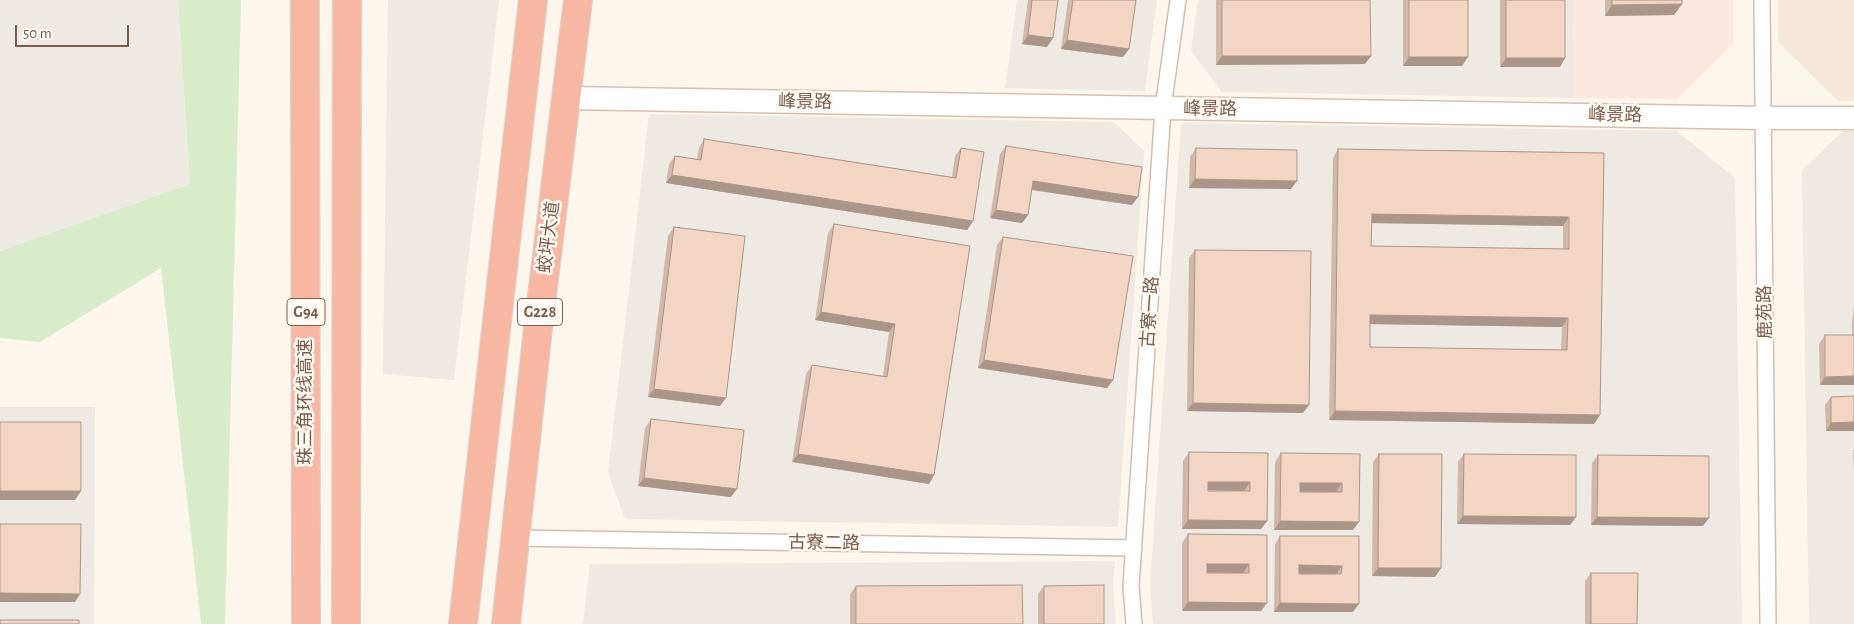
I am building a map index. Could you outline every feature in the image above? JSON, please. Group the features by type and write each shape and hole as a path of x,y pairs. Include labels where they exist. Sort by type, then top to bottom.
{"highway":[{"name":"珠三角环线高速","path":"305,0 306,624"},
{"name":"G94","path":"346,624 347,0"},
{"name":"G228","path":"463,624 534,0"},
{"name":"蛟坪大道","path":"506,624 537,337 578,0"}],"street":[{"name":"古寮一路","path":"1134,624 1131,586 1164,108 1178,0"},
{"name":"鹿苑路","path":"1762,0 1768,624"},
{"name":"峰景路","path":"567,98 1854,118"},
{"name":"古寮二路","path":"515,538 1134,548"}],"shaded area":[{"path":"0,0 178,0 190,184 0,251"},
{"path":"388,0 499,0 454,380 383,374"},
{"path":"1017,0 1157,0 1145,91 1005,88"},
{"path":"1198,0 1573,0 1574,98 1222,92 1191,51"},
{"path":"1573,0 1733,0 1733,44 1677,99 1574,98"},
{"path":"1778,0 1854,0 1854,101 1838,101 1778,42"},
{"path":"649,114 1114,122 1144,151 1118,527 625,519 608,473"},
{"path":"1181,123 1677,131 1735,178 1742,624 1153,624 1150,586"},
{"path":"1843,131 1854,131 1854,624 1809,624 1802,170"},
{"path":"0,407 95,407 94,624 0,624"},
{"path":"1115,561 1113,587 1116,624 583,624 590,564"}],"green space":[{"path":"178,0 241,0 225,624 201,624 161,268 40,342 0,338 0,251 190,184"}],"building":[{"path":"1032,0 1058,0 1053,38 1028,35"},
{"path":"1073,0 1136,0 1129,49 1067,40"},
{"path":"1222,0 1370,0 1371,56 1222,56"},
{"path":"1409,0 1468,0 1468,57 1409,57"},
{"path":"1506,0 1565,0 1565,58 1506,58"},
{"path":"1612,0 1682,0 1682,4 1612,5"},
{"path":"704,139 956,178 961,148 984,152 973,221 672,175 675,156 701,160"},
{"path":"1006,146 1142,167 1138,197 1033,181 1028,215 996,210"},
{"path":"1196,148 1297,150 1297,181 1195,179"},
{"path":"1338,149 1604,153 1600,415 1335,411","holes":["1372,214 1569,217 1569,249 1371,246","1370,315 1568,318 1567,350 1370,347"]},
{"path":"834,224 970,246 934,475 798,454 812,365 887,377 895,324 821,312"},
{"path":"674,227 745,236 726,398 654,389"},
{"path":"1003,237 1133,256 1113,380 984,360"},
{"path":"1195,250 1311,251 1309,405 1193,403"},
{"path":"1825,335 1854,335 1854,376 1825,377"},
{"path":"1854,396 1854,422 1831,423 1831,397"},
{"path":"651,419 744,430 737,489 644,478"},
{"path":"0,422 81,422 81,491 0,491"},
{"path":"1189,452 1268,453 1267,521 1188,520","holes":["1208,482 1250,482 1250,491 1208,491"]},
{"path":"1281,453 1360,454 1359,522 1280,521","holes":["1300,483 1342,483 1342,492 1300,492"]},
{"path":"1379,454 1442,454 1441,568 1378,568"},
{"path":"1464,454 1576,455 1576,517 1463,516"},
{"path":"1598,455 1709,456 1709,518 1597,517"},
{"path":"0,524 81,524 80,594 0,593"},
{"path":"1188,534 1267,535 1267,603 1188,602","holes":["1207,564 1249,564 1249,573 1207,573"]},
{"path":"1280,536 1359,536 1359,604 1280,603","holes":["1299,565 1342,566 1341,574 1299,574"]},
{"path":"1591,573 1638,573 1637,624 1591,624"},
{"path":"1022,585 1023,624 856,624 856,586"},
{"path":"1104,585 1104,624 1044,624 1044,586"},
{"path":"0,620 79,620 79,624 0,624"}]}
